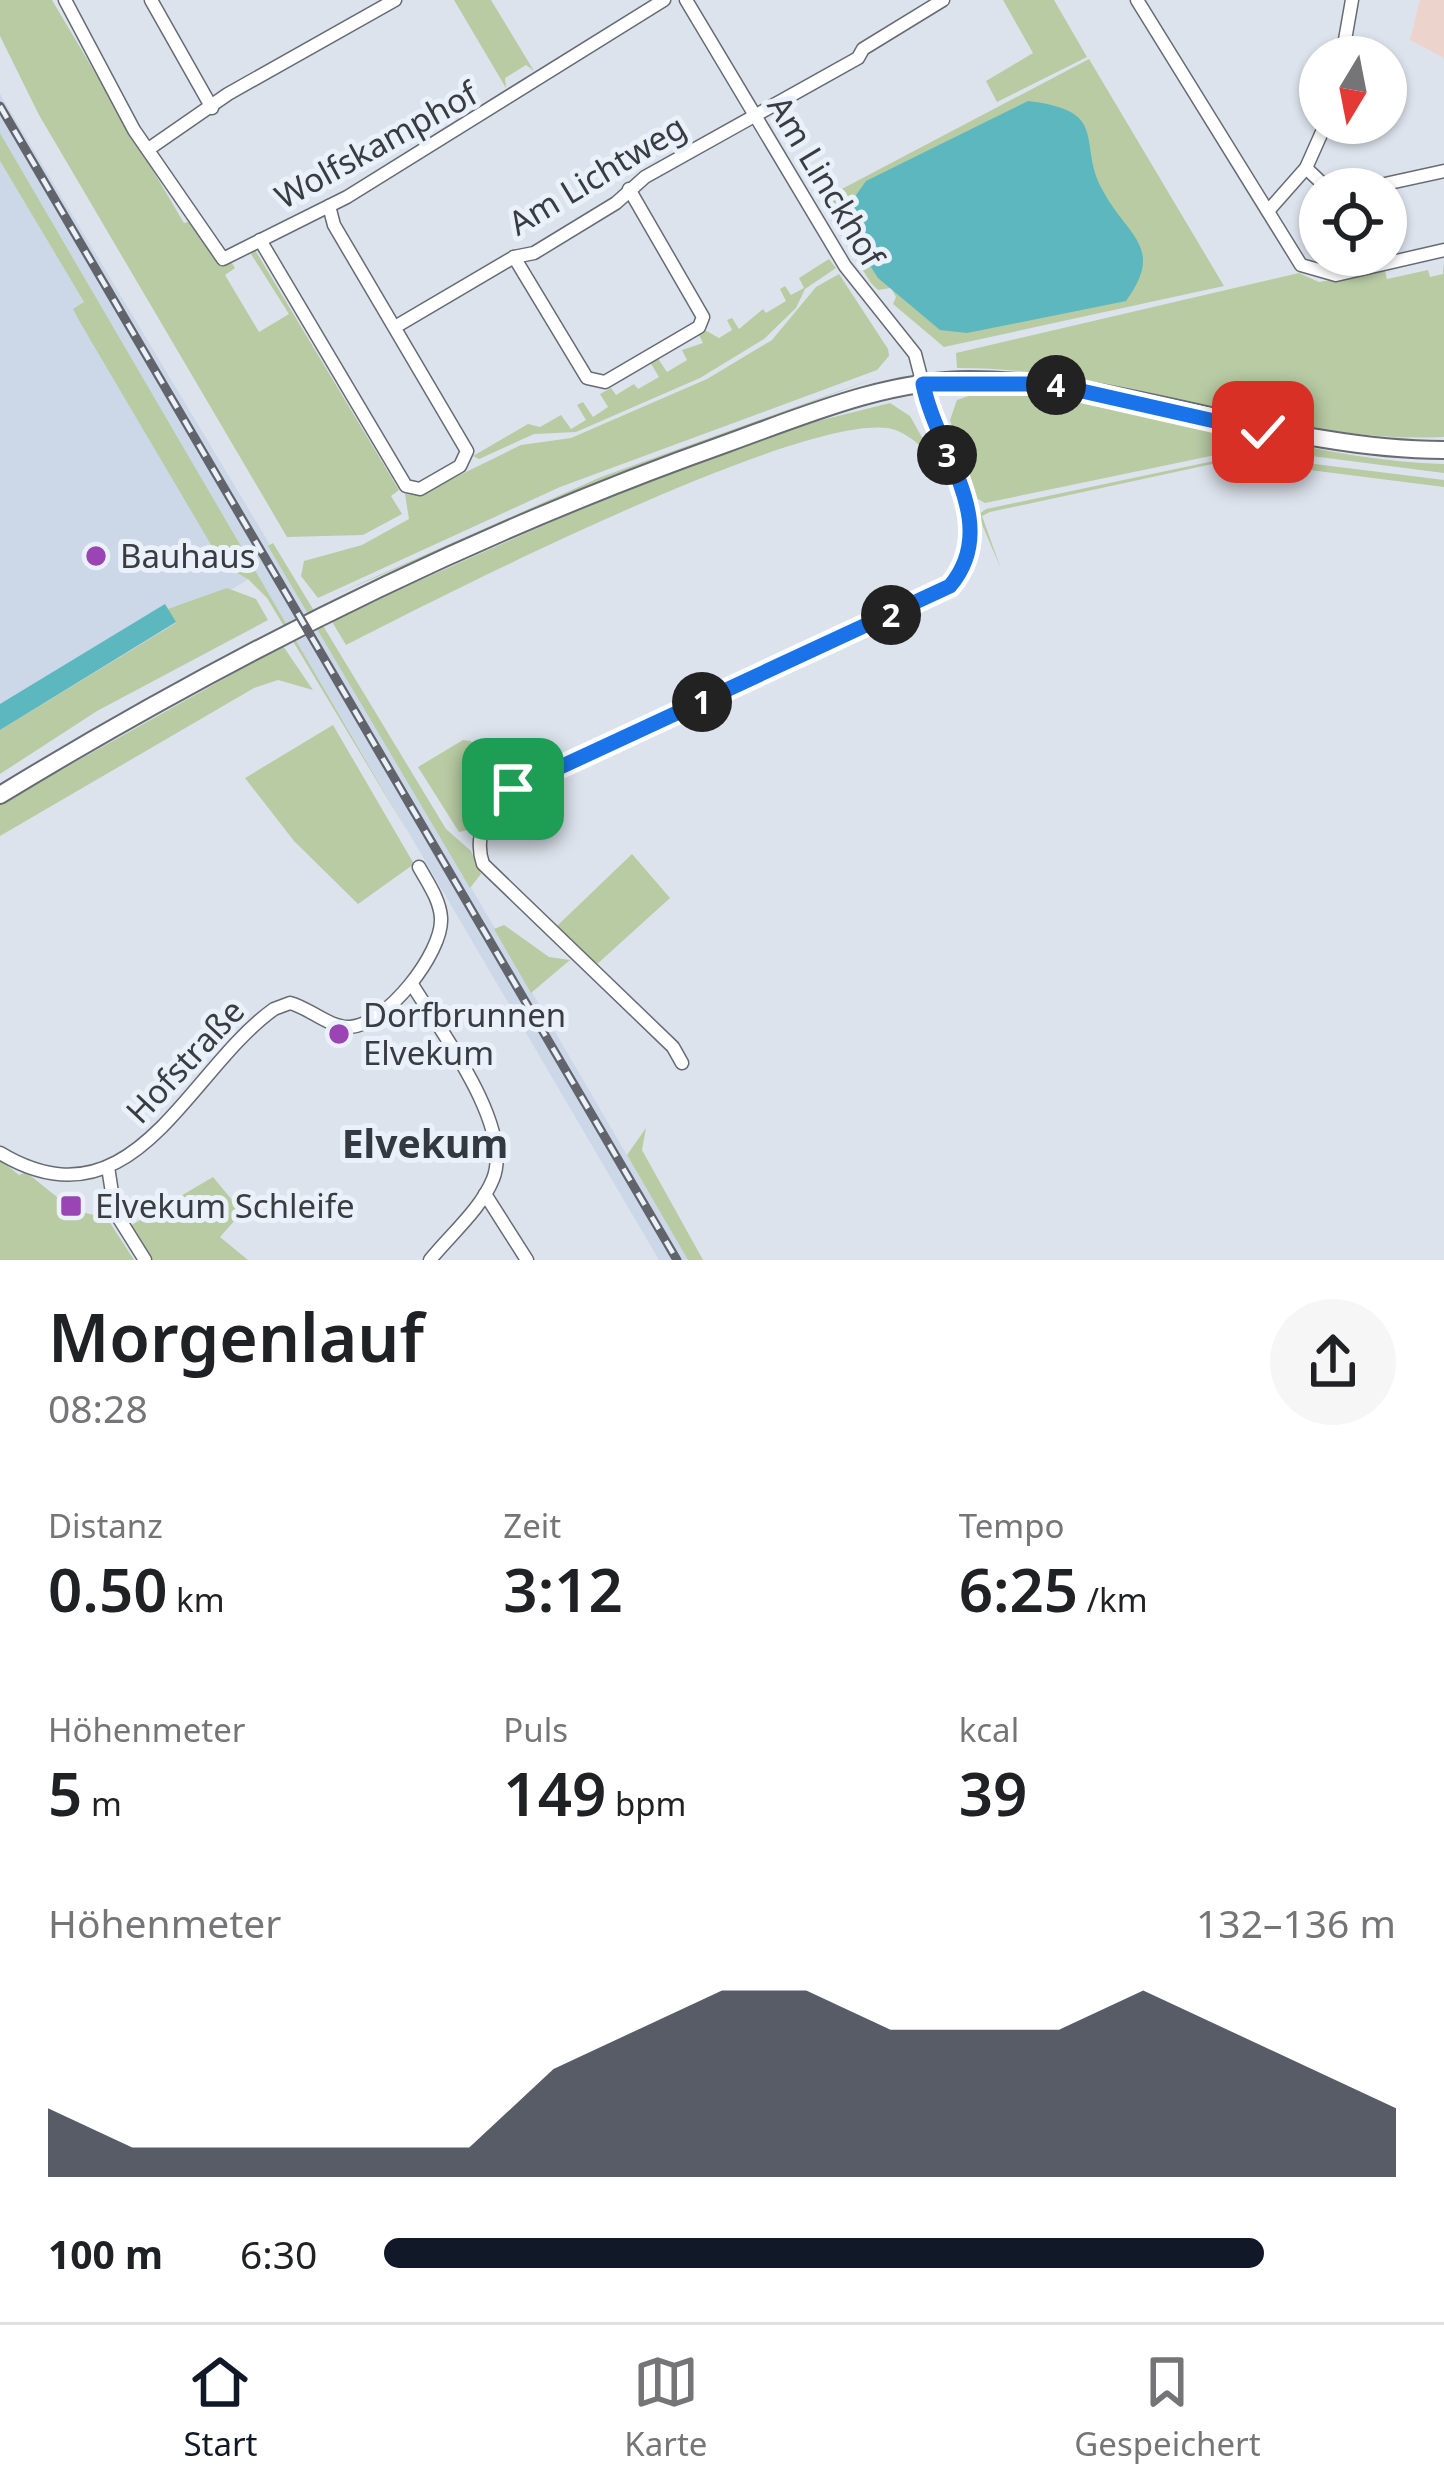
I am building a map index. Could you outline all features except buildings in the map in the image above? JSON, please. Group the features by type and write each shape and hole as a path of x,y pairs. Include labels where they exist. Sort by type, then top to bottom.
{"main road":[{"path":"0,795 200,678 466,547 699,453 809,414 923,384 1051,384 1294,437 1444,450"}],"street":[{"path":"65,0 100,71 150,148 338,28 350,27 395,0"},
{"path":"151,0 212,108"},
{"name":"Wolfskamphof","path":"150,148 219,257 230,258 510,100 538,74 664,0"},
{"name":"Am Linckhof","path":"682,1064 673,1046 483,864 480,841 489,813 513,789 950,586 970,552 973,518 911,348 854,280 686,0"},
{"name":"Am Lichtweg","path":"395,327 514,257 534,253 629,189 858,58 863,49 943,0"},
{"path":"1136,0 1301,265 1322,274 1444,250"},
{"path":"1346,36 1352,0"},
{"path":"1268,211 1306,167 1316,144"},
{"path":"1407,179 1444,171"},
{"path":"514,257 586,378 608,381 699,327 703,317 629,189"},
{"path":"260,240 406,486 416,490 460,466 467,451 329,206"},
{"path":"419,867 441,920 413,986 494,1128 498,1161 485,1194 430,1260"},
{"name":"Hofstraße","path":"108,1167 149,1141 274,1009 296,1004 350,1027 413,986"},
{"path":"0,1153 48,1172 108,1167 115,1212 145,1260"},
{"path":"485,1194 527,1260"}],"shaded area":[{"path":"1420,0 1444,0 1444,58 1410,40"},
{"path":"0,94 324,635 688,1260 659,1260 257,574 0,730 0,161 84,302 95,296 0,133"}],"green space":[{"path":"0,0 52,0 184,223 192,221 218,263 231,262 235,268 225,275 259,332 289,314 251,254 255,250 399,490 391,496 402,514 363,535 287,537 39,115 0,36"},
{"path":"454,0 491,0 534,71 526,65 505,78 506,88"},
{"path":"1003,0 1054,0 1087,57 997,102 986,81 1033,53"},
{"path":"1089,59 1224,286 944,347 893,304 896,297 891,288 878,290 871,283 819,201"},
{"path":"0,133 407,831 267,598 248,579 223,565 81,324 73,309 84,302 0,161"},
{"path":"829,259 836,268 805,289 796,308 764,339 700,378 576,432 534,434 479,459 473,456 528,424 540,427 561,415 571,429 586,420 577,405 583,402 593,417 608,407 600,394 611,388 616,395 634,384 638,389 659,377 650,362 657,357 667,372 687,360 682,350 703,343 698,333 703,329 719,338 732,330 727,320 732,318 739,329 763,309 766,313 786,301 780,289 785,286 791,295 804,288 799,278"},
{"path":"1444,260 1444,437 1321,429 1079,379 957,368 956,353 1299,273 1319,282 1355,276 1387,279 1428,270 1430,277 1443,274"},
{"path":"839,274 888,349 889,356 877,370 560,487 318,598 301,576 304,561 362,545 409,519 405,494 419,495 521,445 571,438 707,379 772,340 816,287"},
{"path":"881,376 622,473 332,596 601,477"},
{"path":"980,392 1097,402 1327,451 1444,464 1444,473 1249,448 985,503 976,498 950,420 957,400"},
{"path":"890,403 910,416 941,471 919,445 898,431 857,429 792,445 625,510 346,645 331,620 623,490 806,424"},
{"path":"1242,455 1444,480 1444,487 1231,460 990,512 982,516 1001,569 978,515 986,509"},
{"path":"273,543 446,829 471,851 481,874 470,888 268,546"},
{"path":"227,588 256,599 268,620 97,711 0,774 0,730 176,623 168,609"},
{"path":"283,646 313,690 278,680 254,688 0,836 0,804"},
{"path":"333,725 414,864 358,904 294,841 245,778"},
{"path":"463,740 471,741 492,781 473,829 459,832 418,767"},
{"path":"632,854 670,898 595,966 556,927"},
{"path":"504,925 549,957 570,960 531,993 494,929"},
{"path":"646,1128 642,1150 703,1260 688,1260 627,1155"},
{"path":"0,1160 19,1175 26,1172 73,1210 107,1218 134,1260 0,1260"},
{"path":"213,1177 242,1212 220,1237 248,1260 152,1260 130,1226"}],"water":[{"path":"1028,101 1071,112 1081,121 1102,189 1138,242 1142,267 1137,282 1126,301 967,333 940,330 878,278 852,237 849,205 866,181"},
{"path":"165,604 176,622 0,730 0,704"}],"railway":[{"path":"0,106 677,1260"}],"place":[{"name":"Bauhaus","path":"96,556"},
{"name":"Dorfbrunnen Elvekum","path":"339,1034"},
{"name":"Elvekum Schleife","path":"71,1206"}],"district":[{"name":"Elvekum","path":"425,1144"}],"route":[{"path":"513,789 950,586 970,552 973,518 923,384 963,380 1051,384 1263,432"}]}
